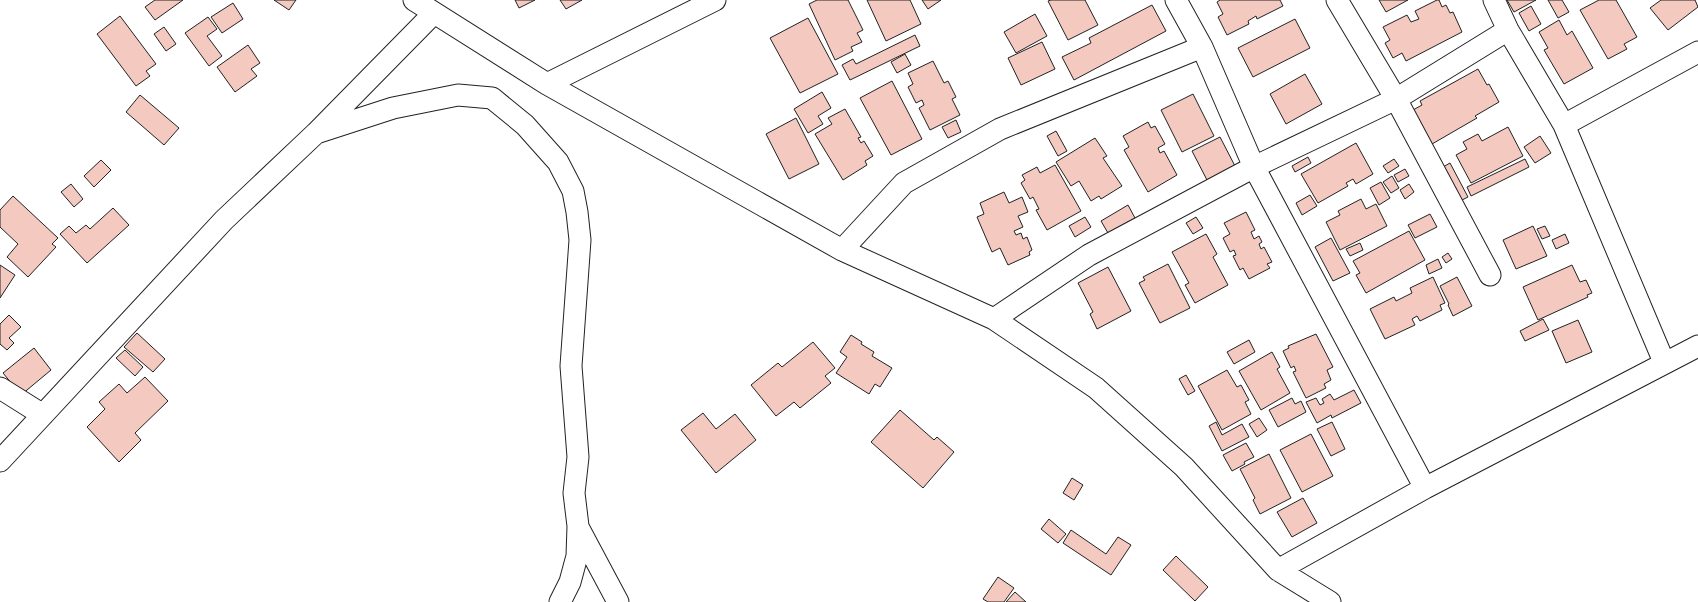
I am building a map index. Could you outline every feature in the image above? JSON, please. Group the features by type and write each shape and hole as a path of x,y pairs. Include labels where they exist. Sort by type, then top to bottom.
{"street":[{"path":"414,0 547,84 842,250 994,319 1096,388 1184,467 1278,570 1330,602"},
{"path":"547,84 715,0"},
{"path":"1176,0 1202,47 1254,167 1424,488"},
{"path":"1337,0 1396,99 1490,275"},
{"path":"1494,0 1508,30 1564,125 1664,362"},
{"path":"0,461 224,220 316,133 434,13"},
{"path":"994,319 1089,255 1254,167 1396,99 1508,30"},
{"path":"842,250 904,183 1000,129 1202,47"},
{"path":"1564,125 1698,52"},
{"path":"316,133 393,108 458,95 492,98 525,125 558,162 573,191 580,240 572,366 578,457 574,493 578,526 577,556 570,582 560,602"},
{"path":"1278,570 1424,488 1698,346"},
{"path":"0,388 43,415"},
{"path":"578,526 618,602"}],"building":[{"path":"155,0 183,0 155,20 145,7"},
{"path":"274,0 296,0 289,10"},
{"path":"515,0 535,0 519,8"},
{"path":"560,0 582,0 566,9"},
{"path":"817,0 848,0 863,30 857,33 862,42 851,47 853,51 835,60 809,4"},
{"path":"867,0 910,0 921,24 886,41"},
{"path":"922,0 941,0 928,9"},
{"path":"1085,0 1098,25 1068,40 1048,1"},
{"path":"1220,0 1280,0 1283,6 1257,19 1256,16 1248,21 1249,24 1227,35 1218,17 1223,14 1217,2"},
{"path":"1379,0 1408,0 1386,12"},
{"path":"1439,0 1442,7 1446,5 1450,13 1453,12 1462,32 1406,61 1402,53 1393,58 1385,43 1390,40 1383,27 1407,15 1411,22 1419,19 1415,11"},
{"path":"1507,0 1536,0 1514,12"},
{"path":"1548,0 1562,0 1569,12 1558,18"},
{"path":"1599,0 1616,0 1637,37 1624,44 1627,49 1608,59 1580,10"},
{"path":"1661,0 1695,0 1698,7 1668,30 1650,8"},
{"path":"233,3 243,19 222,33 211,17"},
{"path":"1152,5 1166,31 1074,80 1062,57 1091,43 1089,38"},
{"path":"1531,6 1541,24 1529,31 1519,13"},
{"path":"1035,14 1047,36 1016,53 1004,32"},
{"path":"120,16 156,64 146,71 150,76 136,86 97,34"},
{"path":"208,17 217,29 207,36 222,56 209,66 185,33"},
{"path":"808,18 838,74 800,93 770,38"},
{"path":"1295,19 1310,48 1253,77 1238,48"},
{"path":"1559,20 1567,35 1572,31 1593,68 1564,84 1544,50 1548,48 1539,32"},
{"path":"164,27 176,44 166,51 154,34"},
{"path":"915,35 920,46 850,80 842,65 853,59 856,64"},
{"path":"1042,42 1055,69 1021,85 1008,58"},
{"path":"248,45 260,63 251,69 257,76 235,92 217,67"},
{"path":"905,54 911,65 897,73 891,62"},
{"path":"933,61 944,83 948,81 956,97 952,99 960,115 930,130 919,108 924,105 922,100 916,103 908,87 913,84 908,73"},
{"path":"1478,69 1499,102 1475,116 1477,118 1432,144 1413,110 1422,105 1420,101"},
{"path":"1305,74 1322,104 1286,124 1270,94"},
{"path":"892,81 922,139 891,155 860,98"},
{"path":"822,92 831,108 818,116 823,124 808,133 794,109"},
{"path":"1193,94 1214,136 1182,152 1161,110"},
{"path":"140,95 179,128 164,145 126,112"},
{"path":"845,109 861,137 858,138 861,143 864,141 873,156 865,161 867,165 843,180 815,134 832,124 828,118"},
{"path":"796,118 819,164 789,179 766,134"},
{"path":"956,120 961,132 948,138 942,127"},
{"path":"1148,122 1151,128 1155,126 1165,144 1158,148 1160,153 1164,151 1177,175 1148,192 1124,150 1129,147 1123,136"},
{"path":"1508,127 1523,156 1471,183 1456,155 1467,149 1463,142 1478,134 1482,141"},
{"path":"1056,131 1067,151 1058,156 1047,136"},
{"path":"1540,136 1551,153 1535,163 1524,147"},
{"path":"1220,137 1235,166 1207,180 1192,151"},
{"path":"1095,138 1107,156 1103,158 1122,186 1101,199 1099,196 1091,201 1079,181 1071,186 1056,162"},
{"path":"1356,143 1373,174 1356,184 1353,179 1346,183 1348,186 1318,203 1301,174"},
{"path":"1308,157 1311,163 1295,172 1292,166"},
{"path":"1394,159 1399,166 1388,173 1383,166"},
{"path":"1525,159 1529,167 1471,196 1467,187"},
{"path":"101,160 111,170 94,187 84,176"},
{"path":"1450,163 1468,197 1454,204 1436,171"},
{"path":"1055,165 1081,211 1047,230 1036,210 1039,209 1033,197 1030,199 1021,183 1025,180 1022,175 1037,167 1040,173"},
{"path":"1405,169 1409,176 1398,182 1394,175"},
{"path":"1392,176 1399,188 1391,193 1383,182"},
{"path":"1381,182 1390,198 1379,205 1370,188"},
{"path":"71,184 83,199 74,207 61,192"},
{"path":"1409,184 1414,192 1405,199 1400,190"},
{"path":"1004,192 1009,203 1022,197 1028,212 1018,216 1023,227 1014,231 1016,235 1021,233 1023,239 1027,237 1032,250 1029,252 1030,255 1008,265 1000,248 992,252 977,217 984,214 980,203"},
{"path":"1310,195 1317,206 1302,215 1296,203"},
{"path":"13,196 58,238 52,244 56,247 28,277 7,257 18,244 0,227 0,210"},
{"path":"1361,199 1366,209 1376,204 1387,226 1340,250 1326,222 1340,215 1338,211"},
{"path":"1128,205 1135,218 1108,233 1101,221"},
{"path":"113,208 129,225 87,263 60,234 69,226 76,233 86,225 90,229"},
{"path":"1246,212 1255,230 1251,232 1254,239 1259,236 1262,242 1259,244 1261,249 1264,247 1272,262 1267,264 1270,268 1249,279 1243,268 1240,270 1233,256 1236,255 1234,250 1230,252 1223,238 1230,234 1224,223"},
{"path":"1430,214 1437,227 1415,238 1408,225"},
{"path":"1085,217 1091,227 1075,237 1069,226"},
{"path":"1196,217 1203,228 1193,234 1186,223"},
{"path":"1533,226 1547,256 1516,269 1503,240"},
{"path":"1545,226 1550,236 1542,239 1537,229"},
{"path":"1409,231 1425,260 1366,293 1356,275 1360,273 1353,261"},
{"path":"1206,234 1217,254 1213,257 1228,285 1195,303 1185,285 1189,283 1172,252"},
{"path":"1565,234 1569,243 1556,249 1552,240"},
{"path":"1331,238 1350,273 1333,281 1315,247"},
{"path":"1360,243 1363,250 1350,256 1346,249"},
{"path":"1448,253 1452,259 1446,263 1442,257"},
{"path":"1438,259 1442,268 1429,274 1426,265"},
{"path":"1168,264 1190,308 1160,323 1139,283 1145,280 1143,277"},
{"path":"0,265 15,275 0,298"},
{"path":"1572,265 1580,282 1586,280 1592,293 1587,295 1588,297 1538,320 1523,287"},
{"path":"1108,267 1131,311 1097,329 1090,314 1093,312 1078,283"},
{"path":"1433,277 1445,303 1440,305 1442,310 1420,321 1417,316 1412,319 1415,325 1385,339 1370,309 1394,297 1396,301 1412,293 1410,288"},
{"path":"1457,277 1472,306 1453,316 1440,286"},
{"path":"9,315 21,327 9,338 14,343 7,350 0,344 0,324"},
{"path":"1543,319 1549,330 1525,341 1520,331"},
{"path":"1578,320 1592,352 1566,363 1552,331"},
{"path":"137,333 165,359 153,372 124,347"},
{"path":"1316,334 1333,367 1327,370 1331,380 1324,384 1326,388 1306,398 1293,372 1296,371 1294,366 1291,368 1283,351 1289,348 1288,346"},
{"path":"851,335 874,352 872,356 892,368 880,387 875,384 869,394 836,373 847,357 840,352"},
{"path":"1249,340 1255,352 1234,364 1227,352"},
{"path":"813,342 835,368 825,376 831,383 800,408 794,402 776,416 751,385 778,363 782,367"},
{"path":"34,348 51,370 21,395 3,373"},
{"path":"125,350 143,367 135,376 116,358"},
{"path":"1272,352 1280,367 1277,369 1290,393 1261,410 1239,371"},
{"path":"1227,370 1237,387 1241,385 1249,400 1245,402 1251,414 1222,430 1198,386"},
{"path":"1186,375 1195,391 1188,395 1179,379"},
{"path":"145,377 168,401 135,433 141,440 119,462 87,427 105,409 99,402 119,384 127,393"},
{"path":"1354,390 1361,403 1332,418 1331,415 1317,423 1306,402 1316,398 1320,405 1324,403 1322,399 1330,394 1334,400"},
{"path":"1292,398 1295,404 1301,401 1306,412 1278,427 1269,410"},
{"path":"900,410 934,440 937,437 954,452 923,488 871,442"},
{"path":"703,413 716,429 735,414 756,440 716,473 681,430"},
{"path":"1259,418 1267,430 1257,437 1249,424"},
{"path":"1216,422 1222,435 1242,424 1249,437 1222,451 1209,426"},
{"path":"1332,422 1345,449 1331,456 1317,429"},
{"path":"1311,434 1333,476 1302,492 1280,450"},
{"path":"1246,443 1254,457 1232,471 1223,455"},
{"path":"1269,454 1291,498 1260,514 1253,500 1255,498 1240,469"},
{"path":"1072,478 1083,485 1074,500 1063,493"},
{"path":"1303,498 1317,523 1292,537 1277,512"},
{"path":"1049,519 1066,534 1058,543 1041,529"},
{"path":"1071,530 1106,554 1118,537 1131,545 1111,575 1063,543"},
{"path":"1176,556 1208,587 1195,601 1163,570"},
{"path":"998,577 1014,588 1004,602 988,602 983,599"},
{"path":"1015,592 1026,602 1006,602"}]}
